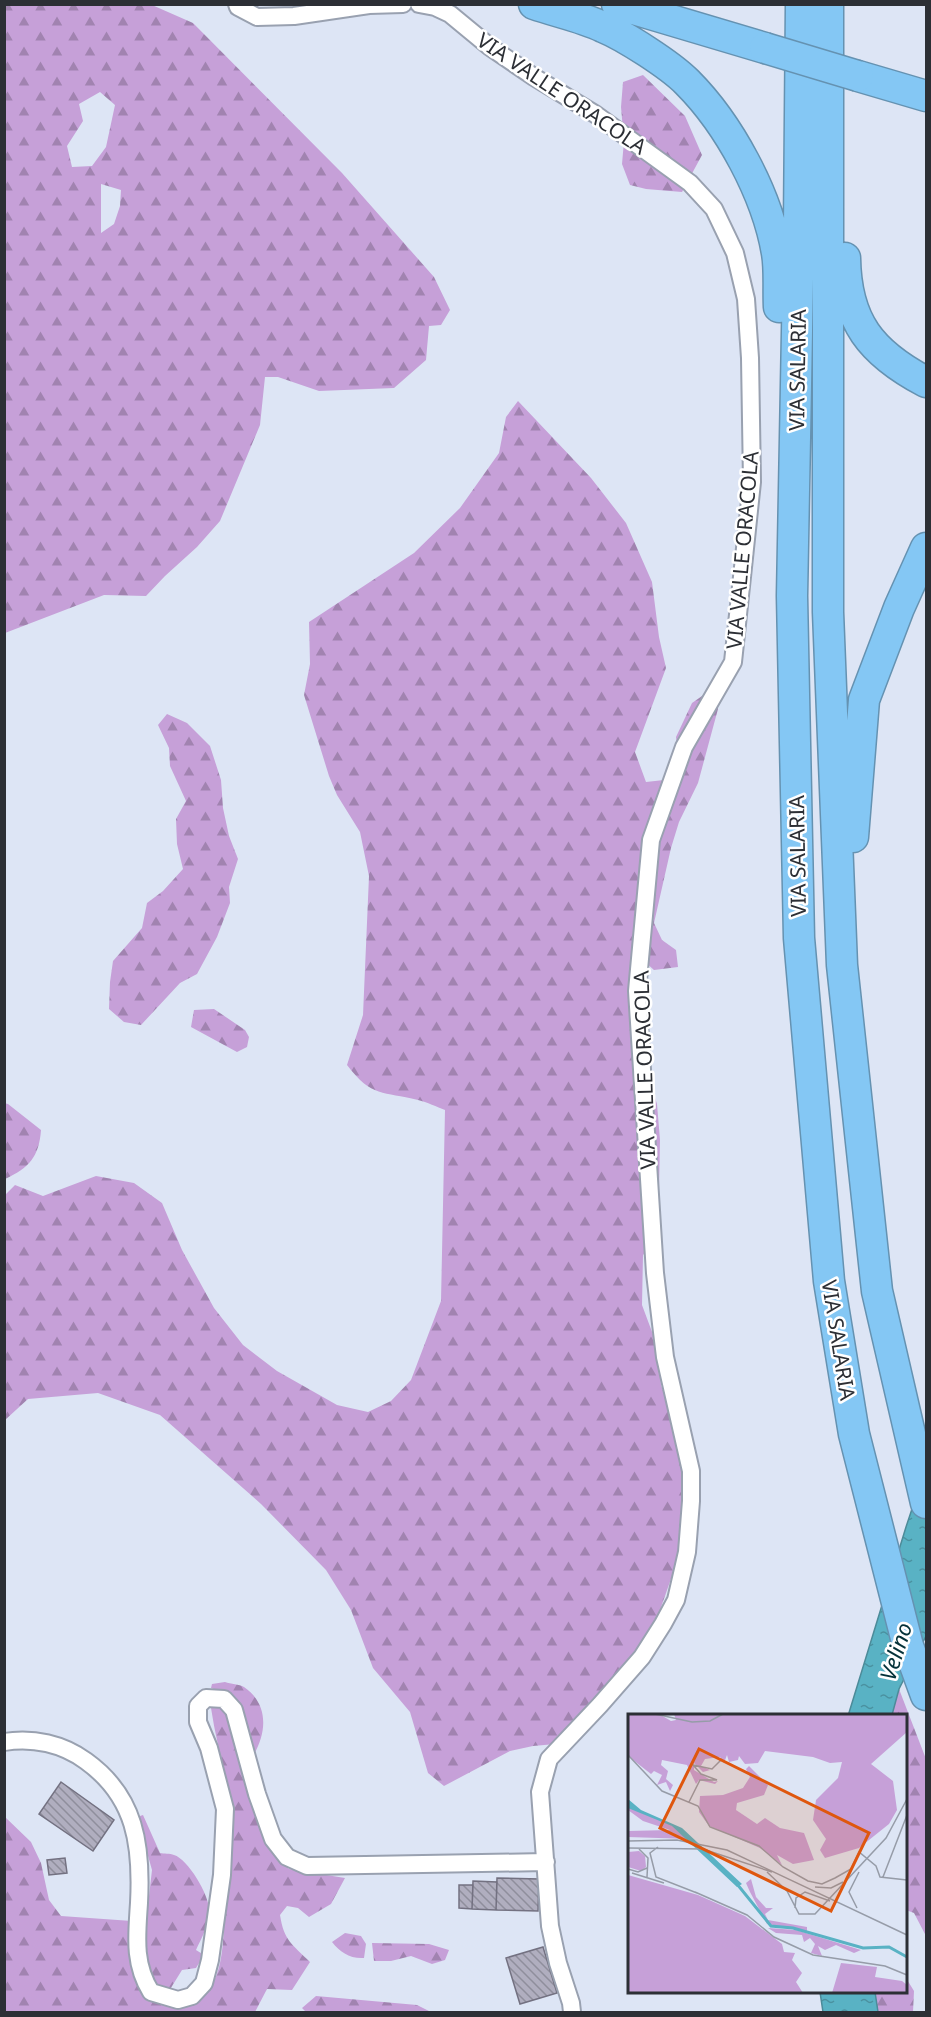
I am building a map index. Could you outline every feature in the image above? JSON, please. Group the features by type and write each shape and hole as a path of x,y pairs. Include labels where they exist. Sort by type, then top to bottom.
{"highway":[{"path":"534,4 604,27 640,48 685,81 708,105 757,189 777,253 792,596"},
{"path":"617,4 927,96"},
{"name":"VIA SALARIA","path":"801,4 792,596 799,939 829,1281 854,1434 908,1646 927,1695"},
{"name":"VIA SALARIA","path":"828,4 828,612 842,965 877,1291 927,1503"},
{"path":"838,4 845,284 853,310 865,334 884,356 927,382"},
{"path":"842,965 864,700 899,608 927,548"}],"street":[{"path":"237,4 238,7 257,17 294,16 369,5 403,4"},
{"name":"VIA VALLE ORACOLA","path":"419,4 435,7 450,15 490,47 595,114 690,183 714,209 735,253 746,299 750,358 752,482 734,662 684,747 651,840 637,991 655,1273 665,1357 691,1471 687,1552 676,1600 663,1624 642,1657 600,1706 549,1759 540,1792 550,1926 572,2013"},
{"path":"4,1742 39,1740 75,1752 101,1772 121,1795 133,1826 140,1855 136,1944 143,1979 151,1992 178,2000 192,1996 204,1983 210,1960 222,1875 225,1809 209,1748 198,1722 198,1706 206,1698 224,1699 234,1710 256,1794 273,1839 287,1857 307,1866 546,1862"}],"green space":[{"path":"5,4 152,5 193,23 342,173 434,277 450,310 441,325 429,326 426,360 394,388 319,391 278,377 265,377 260,425 220,521 197,547 146,596 104,595 5,633","holes":["100,92 115,105 106,147 92,166 72,167 67,146 83,121 79,104","101,184 121,190 120,206 114,224 101,233"]},
{"path":"643,75 685,116 702,155 682,192 646,189 630,185 622,164 623,82"},
{"path":"518,401 591,478 626,523 652,582 659,637 666,668 635,752 646,782 664,780 679,766 676,737 692,703 715,687 718,709 698,783 679,822 671,848 654,923 662,940 676,950 678,967 654,970 644,961 641,1054 657,1104 660,1140 658,1239 643,1255 642,1305 658,1348 661,1385 673,1419 681,1461 684,1497 678,1559 660,1610 641,1644 613,1683 600,1717 578,1742 533,1746 510,1751 444,1786 428,1773 410,1712 373,1668 351,1610 326,1570 261,1504 160,1415 98,1393 28,1399 5,1420 5,1195 15,1185 43,1196 96,1176 134,1183 162,1203 182,1250 214,1308 243,1345 277,1371 337,1405 368,1412 391,1401 411,1380 441,1301 445,1110 421,1101 379,1092 364,1083 347,1065 363,1015 369,876 360,832 337,795 329,776 304,695 310,664 309,622 414,553 460,508 499,453 506,417"},
{"path":"167,714 187,723 210,746 221,780 223,808 229,836 238,859 229,887 230,903 217,937 197,974 180,983 141,1025 124,1022 109,1009 110,982 113,961 142,928 147,903 163,891 183,869 177,844 176,819 186,801 170,766 169,748 158,725"},
{"path":"214,1009 245,1030 249,1037 247,1047 237,1052 191,1027 194,1010"},
{"path":"4,1103 41,1130 38,1148 31,1160 26,1166 5,1179"},
{"path":"225,1682 244,1687 252,1694 262,1710 263,1729 253,1756 243,1746 244,1724 241,1709 231,1697 211,1688 212,1684"},
{"path":"899,1689 926,1759 926,1936 914,1913 907,1910 907,1714 887,1714"},
{"path":"221,1707 229,1710 278,1857 289,1869 345,1878 331,1904 309,1917 298,1908 287,1906 280,1915 287,1937 310,1962 292,1990 267,1989 255,2012 5,2012 4,1816 31,1842 41,1863 49,1900 61,1916 146,1922 152,1870 137,1817 143,1815 160,1853 180,1858 191,1870 206,1895 209,1915 196,1950 204,1955 196,1968 182,1970 169,1991 143,1993 159,2002 188,2004 208,1991 215,1979 222,1951 226,1893 233,1842 230,1802 211,1708"},
{"path":"345,1933 361,1936 366,1944 364,1958 346,1954 332,1942"},
{"path":"372,1943 429,1944 449,1950 445,1960 432,1964 411,1956 391,1961 374,1961"},
{"path":"907,1980 914,1991 913,2012 870,2012 867,1993 907,1993"},
{"path":"316,1996 417,2005 431,2012 306,2012 302,2008"}],"water":[{"name":"Velino","path":"926,1467 926,1636 899,1689 892,1714 849,1714"},
{"path":"820,1993 875,1993 878,2012 823,2012"}],"building":[{"path":"61,1782 114,1820 93,1851 39,1814"},
{"path":"65,1858 67,1873 49,1875 47,1860"},
{"path":"497,1878 539,1879 538,1911 496,1910"},
{"path":"473,1881 497,1882 496,1910 472,1909"},
{"path":"459,1885 473,1885 472,1909 459,1908"},
{"path":"543,1947 557,1993 520,2004 506,1958"}]}
